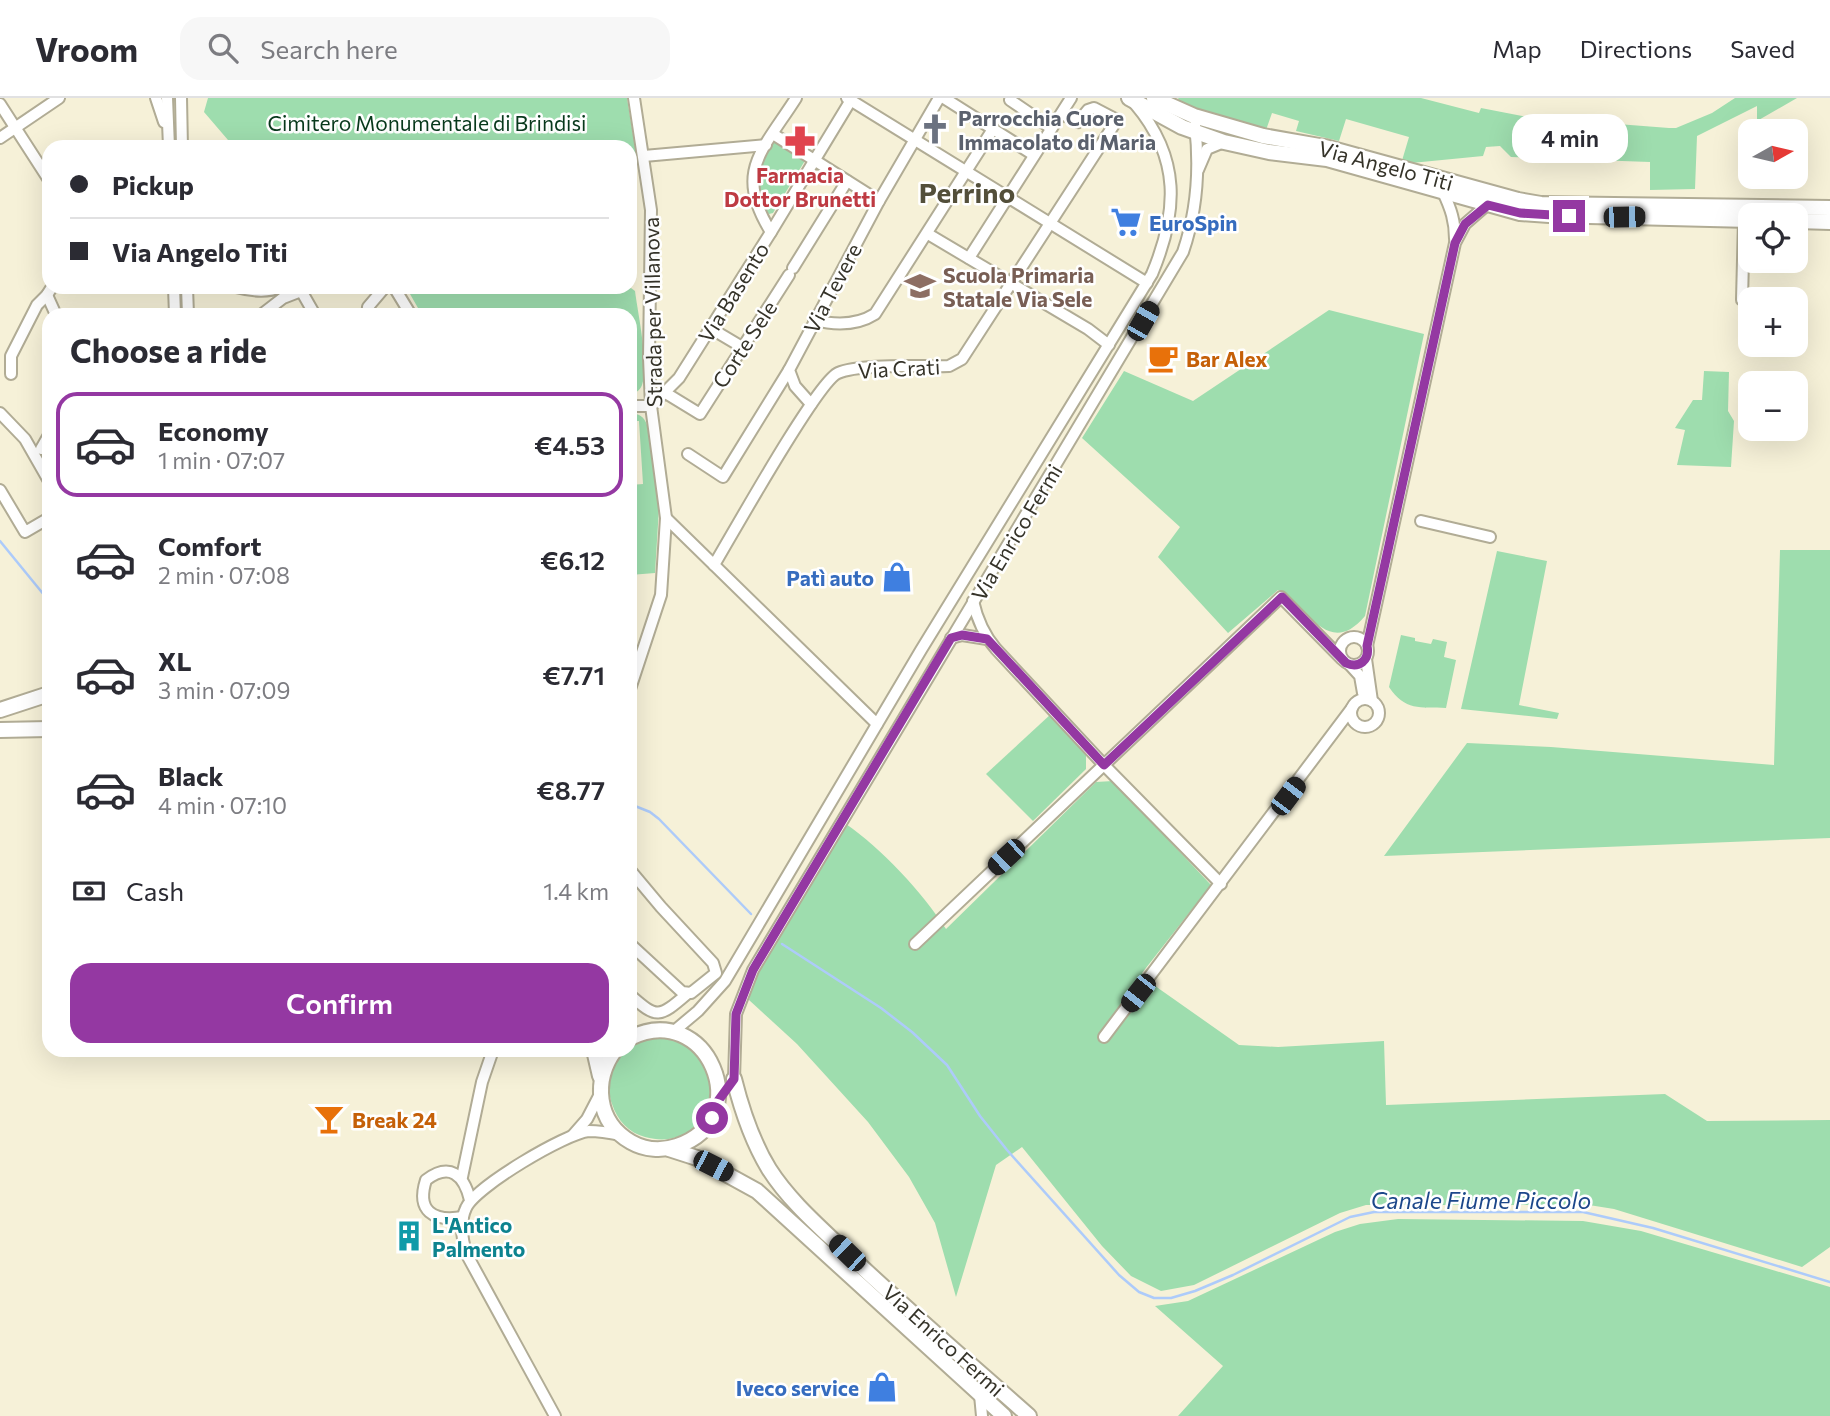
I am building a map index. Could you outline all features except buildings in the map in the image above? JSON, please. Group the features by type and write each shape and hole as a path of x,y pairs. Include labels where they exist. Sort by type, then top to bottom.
{"main road":[{"name":"Via Angelo Titi","path":"1154,98 1194,116 1263,136 1325,147 1529,202 1738,215"},
{"name":"Via Angelo Titi","path":"1130,99 1165,119 1224,142 1269,152 1328,159 1520,213 1738,215"},
{"name":"Via Angelo Titi","path":"1808,210 1830,208"},
{"path":"1808,221 1830,222"},
{"path":"0,710 42,696"},
{"path":"0,730 42,729"},
{"path":"637,1036 659,1030 690,1039 704,1050 719,1083 718,1101 712,1118 701,1133 687,1143 669,1149"},
{"path":"596,1057 601,1078"},
{"path":"610,1057 601,1078 600,1094 606,1117 621,1135"},
{"path":"713,1065 734,1079 718,1101"},
{"name":"Via Enrico Fermi","path":"734,1079 756,1146 769,1170 798,1206 863,1269 1028,1416"},
{"name":"Via Enrico Fermi","path":"621,1135 633,1144 650,1149 669,1149 697,1158 757,1191 1004,1416"}],"street":[{"path":"0,138 59,98"},
{"path":"181,98 183,140"},
{"name":"Strada per Villanova","path":"634,98 645,156 652,234 649,358 651,406 666,518 661,594 637,668"},
{"path":"771,232 760,214 753,180 758,158 796,98"},
{"path":"942,98 1034,155"},
{"name":"Via Tevere","path":"688,454 723,477 789,370 879,201 942,98"},
{"path":"969,258 1071,98"},
{"path":"160,99 169,140"},
{"path":"849,99 1147,283"},
{"name":"Via Basento","path":"651,406 679,378 771,232 849,99"},
{"name":"Via Enrico Fermi","path":"673,1032 698,1011 724,981 877,724 1147,283 1166,242 1171,206 1170,185 1167,160 1161,144 1151,123 1130,99"},
{"path":"1010,100 1051,128"},
{"path":"0,104 42,169"},
{"name":"Via Crati","path":"714,565 811,404 835,374 856,368 949,366 957,363 1117,120 1094,108 1088,110 1078,122 1062,114"},
{"name":"Via Enrico Fermi","path":"734,1079 736,1014 753,970 1183,252 1192,225 1197,172 1194,116"},
{"path":"814,320 834,325 866,319 874,314 968,172 993,129"},
{"path":"773,134 879,201"},
{"path":"1197,172 1207,149 1224,142"},
{"path":"645,156 766,145"},
{"name":"Corte Sele","path":"664,392 699,414 847,181"},
{"path":"1368,700 1367,646 1455,243 1455,223 1443,192"},
{"path":"1455,243 1465,224 1488,205"},
{"path":"928,233 1088,329 1109,345"},
{"path":"10,374 10,356 37,305 46,294"},
{"path":"270,308 291,294"},
{"path":"368,308 379,294"},
{"path":"710,328 742,347"},
{"path":"789,370 795,386 811,404"},
{"path":"637,406 651,406"},
{"path":"0,413 25,439 42,469"},
{"path":"0,489 25,532 42,522"},
{"path":"666,518 877,724"},
{"path":"1421,521 1490,537"},
{"path":"915,944 1282,597 1360,676 1368,700 1378,708 1377,721 1366,727 1349,724 1338,729"},
{"path":"973,601 987,639 1104,765 1221,884"},
{"path":"1346,662 1340,650 1349,638 1373,617"},
{"path":"1317,634 1361,639 1367,646"},
{"path":"951,638 962,635 987,639"},
{"path":"1346,662 1359,665 1366,659"},
{"path":"1104,1037 1352,708 1368,700"},
{"path":"1352,708 1352,717 1357,724"},
{"path":"637,878 716,968 714,977 667,1010 657,1014 650,1013 637,1001"},
{"path":"637,950 687,994"},
{"path":"470,1200 462,1177 482,1082 491,1057"},
{"path":"571,1137 587,1119 600,1094"},
{"path":"555,1416 467,1255 461,1232 463,1217 470,1200 506,1172 571,1137 587,1131 621,1135"},
{"path":"462,1177 445,1172 436,1173 426,1180 422,1200 426,1210 438,1218 463,1217"},
{"path":"980,1395 982,1416"}],"green space":[{"name":"Cimitero Monumentale di Brindisi","path":"208,98 627,98 634,140 228,140 204,112"},
{"path":"1178,98 1421,98 1479,113 1481,108 1527,117 1676,128 1712,113 1735,98 1797,98 1760,119 1757,119 1757,106 1697,136 1695,189 1650,190 1650,162 1511,157 1500,146 1486,147 1483,156 1401,164 1409,137 1346,119 1339,141 1296,131 1299,121 1272,113 1266,130 1181,103"},
{"path":"776,139 806,159 773,213 769,214 763,205 758,185 762,166"},
{"path":"410,294 635,294 644,365 642,385 637,391 637,308 418,308"},
{"path":"1329,310 1424,334 1365,616 1352,628 1340,633 1329,631 1318,625 1278,590 1228,633 1158,557 1180,527 1082,438 1124,371 1193,401"},
{"path":"1704,371 1729,372 1728,411 1734,421 1731,467 1677,465 1685,430 1675,428 1693,400 1702,400"},
{"path":"637,414 647,425 659,508 655,573 637,574 637,484 643,484"},
{"path":"1780,550 1830,550 1830,838 1384,856 1467,743 1774,765"},
{"path":"1497,551 1547,561 1519,705 1559,713 1557,719 1461,709"},
{"path":"1401,635 1431,644 1433,639 1447,642 1444,657 1456,660 1446,708 1407,704 1389,687"},
{"path":"1051,714 1086,752 1086,769 1033,821 986,774"},
{"path":"1113,781 1211,885 1142,973 1158,988 1239,1045 1278,1047 1384,1041 1386,1105 1665,1094 1707,1121 1830,1120 1830,1247 1802,1267 1614,1209 1589,1205 1366,1205 1340,1213 1194,1285 1161,1291 1131,1276 1102,1246 1022,1147 996,1165 956,1297 935,1223 909,1177 868,1122 797,1044 749,1000 751,986 846,824 873,845 900,872 946,929 1096,782"},
{"path":"659,1037 685,1045 702,1060 710,1078 710,1098 703,1117 689,1131 670,1139 645,1137 629,1129 617,1115 610,1097 614,1068 621,1057 637,1057 637,1043"},
{"path":"1398,1219 1583,1221 1641,1231 1830,1287 1830,1416 1178,1416 1223,1366 1155,1306 1188,1301 1335,1232 1360,1224"}],"waterway":[{"name":"Canale Fiume Piccolo","path":"0,541 42,592"},
{"name":"Canale Fiume Piccolo","path":"637,807 659,819 751,914"},
{"name":"Canale Fiume Piccolo","path":"782,944 881,1008 947,1065 980,1116 1007,1150 1119,1275 1139,1292 1154,1298 1171,1298 1195,1291 1350,1217 1374,1212 1583,1212 1653,1228 1830,1282"}],"place":[{"name":"Parrocchia Cuore Immacolato di Maria","path":"935,129"},
{"name":"Farmacia Dottor Brunetti","path":"800,141"},
{"name":"EuroSpin","path":"1126,222"},
{"name":"Scuola Primaria Statale Via Sele","path":"920,286"},
{"name":"Bar Alex","path":"1163,358"},
{"name":"Patì auto","path":"897,577"},
{"name":"Break 24","path":"329,1119"},
{"name":"L'Antico Palmento","path":"409,1236"},
{"name":"Iveco service","path":"882,1387"}],"district":[{"name":"Perrino","path":"967,192"}],"route":[{"path":"712,1118 718,1101 734,1079 736,1014 753,970 951,638 973,635 987,639 1104,765 1282,597 1346,663 1354,666 1366,659 1455,243 1465,224 1488,205 1520,213 1569,216"}]}
